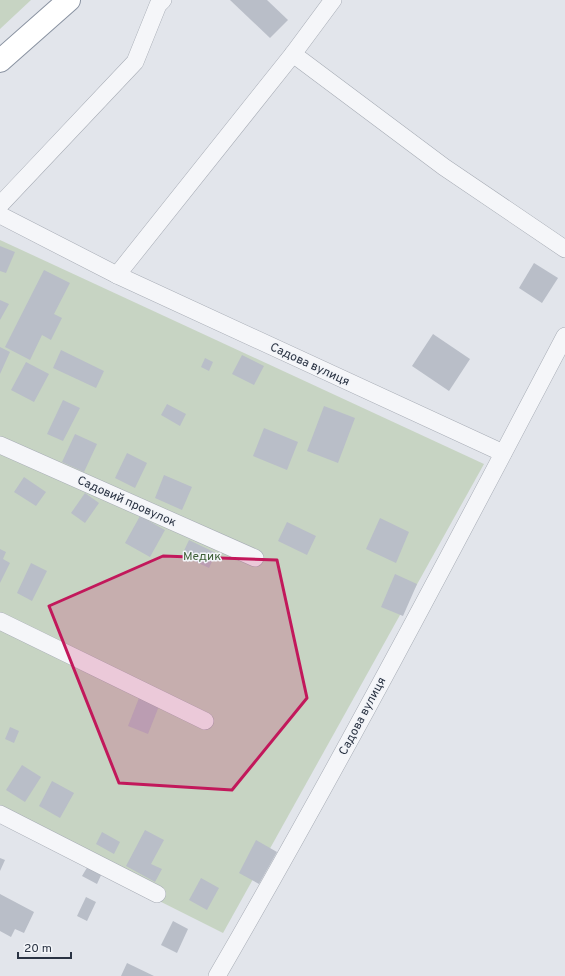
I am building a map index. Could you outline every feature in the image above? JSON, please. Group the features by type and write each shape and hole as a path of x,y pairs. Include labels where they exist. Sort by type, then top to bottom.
{"highway":[{"path":"0,61 68,0"}],"street":[{"path":"0,214 135,62 158,5 163,0"},
{"path":"117,275 293,54 333,0"},
{"path":"293,54 444,167 565,249"},
{"name":"Садова вулиця","path":"0,214 117,275 503,453"},
{"name":"Садова вулиця","path":"218,976 339,758 565,336"},
{"name":"Садовий провулок","path":"0,445 255,558"},
{"path":"0,621 204,721"},
{"path":"0,814 157,894"}],"highlighted area":[{"path":"163,556 277,560 307,698 232,790 119,783 49,606"}],"green space":[{"path":"0,0 31,0 0,29"},
{"name":"Медик","path":"0,240 484,464 223,933 0,821"}],"building":[{"path":"230,0 267,0 288,20 270,38"},
{"path":"0,246 15,252 6,273 0,271"},
{"path":"534,263 558,278 542,303 519,288"},
{"path":"44,270 70,283 54,314 62,318 51,340 42,335 30,360 5,347"},
{"path":"0,300 9,304 0,320"},
{"path":"433,334 470,359 449,391 412,366"},
{"path":"0,347 10,352 0,374"},
{"path":"61,350 104,371 96,388 53,368"},
{"path":"242,355 264,366 254,385 232,374"},
{"path":"205,358 213,362 209,371 201,367"},
{"path":"26,362 49,374 34,402 11,390"},
{"path":"63,400 80,408 63,441 47,434"},
{"path":"167,404 186,414 180,426 161,415"},
{"path":"324,406 355,418 338,463 307,451"},
{"path":"264,428 298,442 287,470 253,456"},
{"path":"75,434 97,444 84,472 62,462"},
{"path":"127,453 147,463 135,488 115,478"},
{"path":"164,475 192,487 182,510 155,498"},
{"path":"24,477 46,492 36,506 14,492"},
{"path":"85,493 99,503 85,523 71,513"},
{"path":"140,516 165,530 150,557 125,543"},
{"path":"380,518 409,532 396,563 366,549"},
{"path":"287,522 316,536 307,555 278,541"},
{"path":"189,540 216,553 209,568 182,555"},
{"path":"0,549 6,552 3,559 10,563 0,583"},
{"path":"31,563 47,571 32,601 17,593"},
{"path":"395,574 417,584 403,616 381,607"},
{"path":"139,698 159,706 148,734 128,726"},
{"path":"10,727 19,731 14,743 5,739"},
{"path":"22,765 41,777 25,802 6,790"},
{"path":"52,781 74,793 60,818 39,806"},
{"path":"145,830 164,840 151,864 162,869 155,882 126,866"},
{"path":"102,832 120,842 114,854 96,844"},
{"path":"256,840 277,852 259,884 239,873"},
{"path":"0,858 5,860 0,871"},
{"path":"88,866 102,873 97,884 82,876"},
{"path":"201,878 219,888 207,910 189,900"},
{"path":"0,894 34,912 24,933 15,929 11,937 0,931"},
{"path":"86,897 96,902 87,921 77,916"},
{"path":"173,921 188,929 177,953 161,945"},
{"path":"127,963 154,976 121,976"}]}
